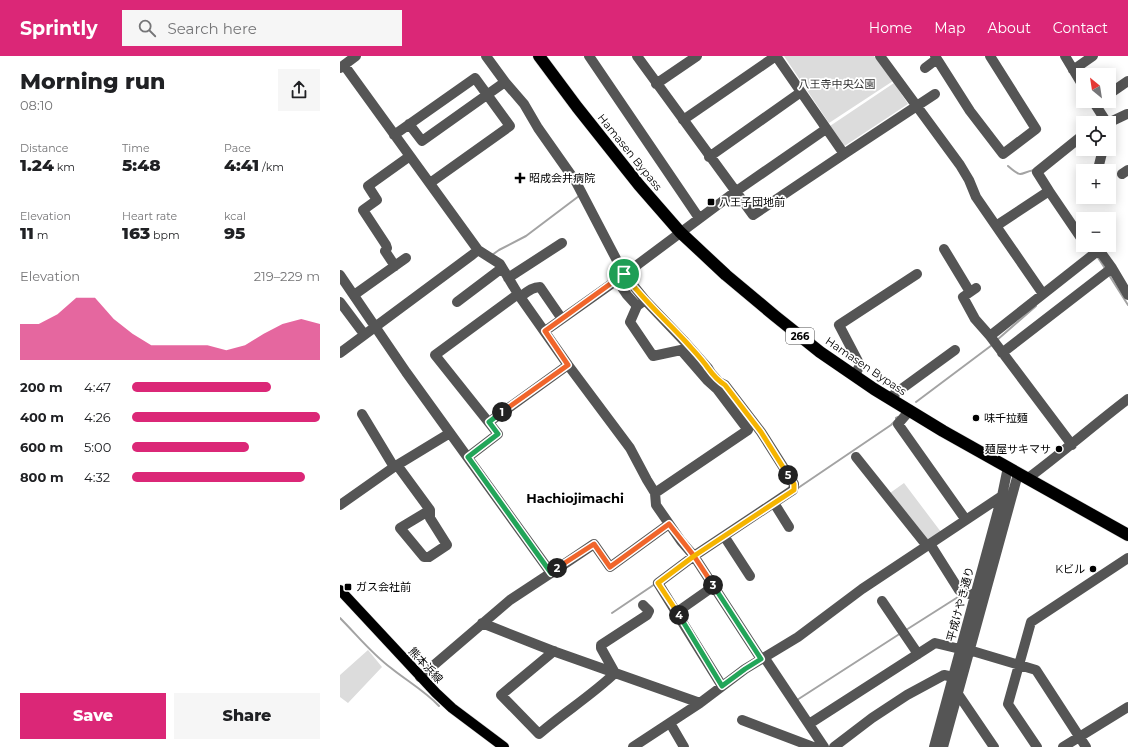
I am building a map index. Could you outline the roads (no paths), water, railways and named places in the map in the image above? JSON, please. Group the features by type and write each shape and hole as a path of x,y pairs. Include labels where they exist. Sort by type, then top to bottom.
{"highway":[{"name":"Hamasen Bypass","path":"539,56 577,107 639,185 680,232 726,275 775,316 820,352 889,398 1128,535"}],"main road":[{"name":"熊本浜線","path":"340,590 420,677 452,708 502,746"}],"street":[{"path":"356,56 342,66 430,183 478,250 500,264 519,295 568,365 630,448 647,480 656,492 656,505 694,556 810,724 824,747"},
{"path":"486,56 505,82 524,104 538,128 576,182 621,277 641,303 686,342 719,382 725,385 761,432 794,484 794,490 694,556 658,583 722,686"},
{"path":"589,56 699,218"},
{"path":"637,56 709,157 753,215 935,94"},
{"path":"656,84 697,56"},
{"path":"683,120 776,56 844,154"},
{"path":"880,56 960,165 969,180 976,197 1043,294"},
{"path":"925,68 936,58 970,111 1002,154 1036,129 990,56"},
{"path":"1065,56 1076,75"},
{"path":"1073,70 1093,56"},
{"path":"394,135 475,78 510,126 430,183"},
{"path":"1116,89 1128,80"},
{"path":"409,124 422,141 488,96 505,82"},
{"path":"709,157 801,92"},
{"path":"1116,120 1128,114"},
{"path":"545,331 621,277 735,192 826,129"},
{"path":"1076,141 1037,172 1076,231"},
{"path":"395,266 385,251 387,248 386,245 363,210 377,200 368,186 410,156"},
{"path":"996,226 1049,191"},
{"path":"508,278 562,243"},
{"path":"944,249 973,290 962,297 975,319 990,336 1072,445"},
{"path":"340,353 478,250"},
{"path":"990,336 1099,250 1128,295"},
{"path":"354,295 406,258"},
{"path":"457,302 502,268"},
{"path":"1002,353 1112,268"},
{"path":"854,375 860,365 839,325 917,274"},
{"path":"340,275 406,372 551,573"},
{"path":"468,457 498,434 435,355 519,295 536,287 540,287 562,319"},
{"path":"340,302 364,334"},
{"path":"641,303 630,322 653,356 681,350 707,380 717,389 748,430 656,492"},
{"path":"889,398 955,350"},
{"path":"489,422 568,365"},
{"path":"1018,473 1072,445 1087,431 1128,399"},
{"path":"910,410 898,424 966,520"},
{"path":"362,414 396,466 430,510 430,518 447,545 429,557 424,557 400,528 430,510"},
{"path":"340,505 396,466 450,433"},
{"path":"856,457 928,545 958,590 975,596"},
{"name":"平成けやき通り","path":"943,747 958,694 975,596 1002,496 1018,473"},
{"name":"平成けやき通り","path":"934,747 953,677 965,650 1018,473"},
{"path":"633,747 700,703 745,669 798,636 862,589 1002,496"},
{"path":"774,503 789,527"},
{"path":"420,677 510,600 594,544 610,567 669,524"},
{"path":"724,536 750,576"},
{"path":"1037,747 1008,704 1031,622 1128,558"},
{"path":"677,612 714,586"},
{"path":"882,601 918,654"},
{"path":"615,673 601,648 602,645 647,615 649,611 643,605"},
{"path":"482,623 554,652 700,703"},
{"path":"810,724 935,643 1036,670 1086,747"},
{"path":"554,652 501,695 539,734 555,720 598,689 615,673"},
{"path":"834,747 872,718 908,695 944,675 953,677"},
{"path":"958,694 994,747"},
{"path":"1063,747 1128,707"},
{"path":"742,720 813,747"},
{"path":"670,723 684,747"}],"waterway":[{"path":"1008,166 1019,174 1034,170"},
{"path":"492,255 526,236 579,196"},
{"path":"1097,256 1106,270"},
{"path":"1109,275 1128,305"},
{"path":"997,340 1036,306"},
{"path":"916,402 992,345"},
{"path":"798,488 891,425 898,417"},
{"path":"612,613 655,584"},
{"path":"906,630 958,597 962,605"},
{"path":"340,618 377,657 439,706"},
{"path":"797,700 901,633"}],"place":[{"name":"昭成会井病院","path":"520,178"},
{"name":"八王子団地前","path":"711,202"},
{"name":"味千拉麵","path":"976,418"},
{"name":"麺屋サキマサ","path":"1059,449"},
{"name":"Kビル","path":"1093,569"},
{"name":"ガス会社前","path":"348,587"}],"district":[{"name":"Hachiojimachi","path":"575,498"}],"park label":[{"name":"八王寺中央公園","path":"837,84"}]}
